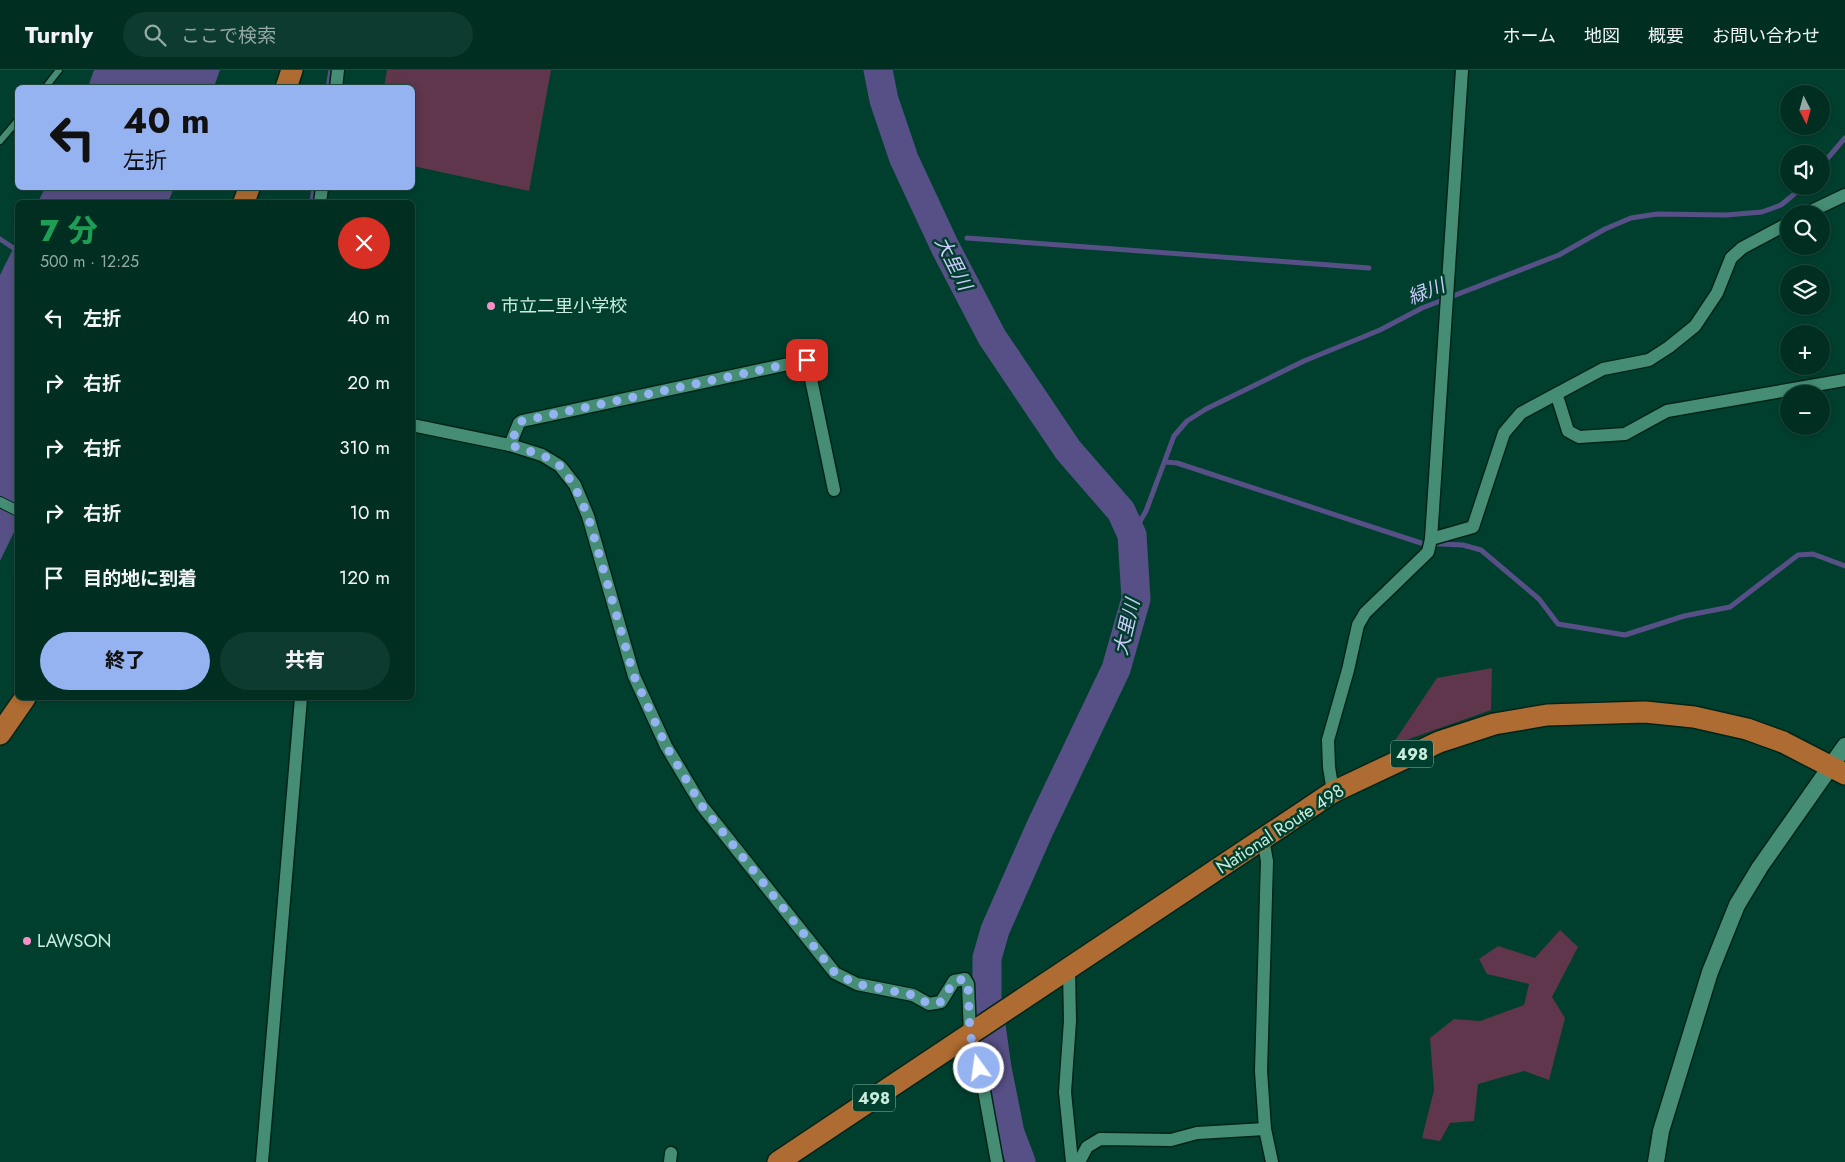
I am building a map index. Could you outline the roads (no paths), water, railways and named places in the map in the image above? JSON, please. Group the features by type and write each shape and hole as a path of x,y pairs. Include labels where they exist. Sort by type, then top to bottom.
{"highway":[{"path":"287,85 292,70"},
{"path":"0,734 24,700"},
{"name":"National Route 498","path":"778,1162 1333,792 1439,742 1494,724 1547,715 1645,712 1694,717 1747,729 1783,742 1839,770"}],"street":[{"path":"336,85 338,70"},
{"path":"1333,792 1329,767 1328,740 1348,670 1358,625 1365,613 1428,552 1432,539 1446,318 1450,285 1462,70"},
{"path":"1824,205 1845,195"},
{"path":"1432,539 1473,527 1504,433 1521,413 1557,396 1603,369 1650,360 1670,347 1695,326 1717,293 1731,258 1742,248 1780,227"},
{"path":"510,445 522,421 807,360 834,490"},
{"path":"1557,396 1568,431 1579,437 1626,434 1667,411 1845,380"},
{"path":"415,426 510,445 542,455 560,466 574,485 588,516 634,676 666,746 702,806 835,973 857,984 913,995 929,1004 941,1002 954,981 965,979 968,984 970,1034 983,1085 997,1162"},
{"path":"0,502 15,510"},
{"path":"262,1162 301,700"},
{"path":"1656,1162 1661,1131 1710,972 1737,905 1760,867 1839,770 1845,746"},
{"path":"1263,839 1267,861 1261,1071 1265,1130 1272,1162"},
{"path":"1069,968 1070,1020 1065,1092 1072,1162"},
{"path":"1079,1162 1086,1147 1100,1139 1171,1140 1197,1133 1265,1130"}],"lane":[{"path":"47,85 59,70"},
{"path":"0,140 15,123"}],"waterway":[{"path":"328,85 331,70"},
{"name":"大里川","path":"878,70 884,100 904,159 945,247 992,337 1068,450 1121,511 1132,535 1136,599 1116,669 1040,828 995,930 987,958 987,997 997,1068 1010,1133 1021,1162"},
{"name":"緑川","path":"1830,156 1845,138"},
{"path":"312,200 314,190"},
{"name":"緑川","path":"1132,535 1146,511 1174,436 1187,421 1206,409 1304,361 1380,330 1422,308 1559,255 1605,229 1631,218 1657,214 1726,215 1762,212 1781,205 1793,195"},
{"path":"967,238 1369,268"},
{"path":"0,239 15,249"},
{"path":"1165,462 1177,463 1421,543 1463,545 1481,550 1539,599 1558,624 1625,635 1684,616 1730,607 1798,555 1813,554 1845,566"}],"place":[{"name":"市立二里小学校","path":"491,306"},
{"name":"LAWSON","path":"27,941"}]}
